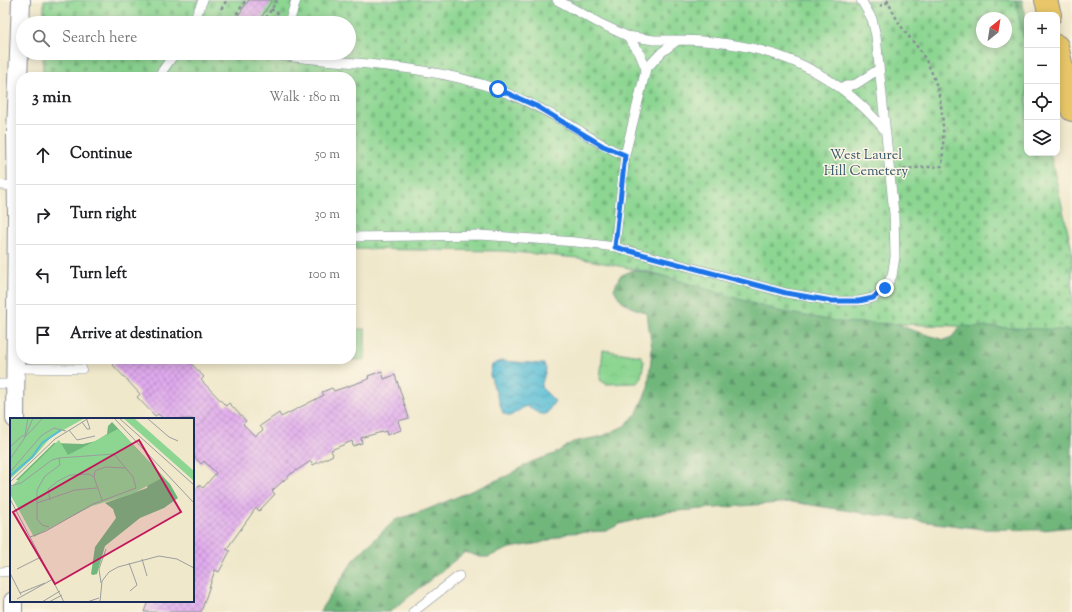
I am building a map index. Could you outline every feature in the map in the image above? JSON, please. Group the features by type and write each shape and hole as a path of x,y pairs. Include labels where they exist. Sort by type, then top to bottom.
{"highway":[{"path":"1046,0 1049,12"},
{"path":"1057,48 1072,110"}],"street":[{"path":"20,16 21,0"},
{"path":"18,72 19,60"},
{"path":"16,133 8,185 16,208"},
{"path":"15,418 10,379 16,353"}],"lane":[{"path":"197,16 203,0"},
{"path":"291,16 296,0"},
{"path":"556,0 627,36 654,40 723,42 764,51 810,69 842,87 859,102 884,129"},
{"path":"356,237 502,236 540,238 615,247 786,293 832,301 859,301 873,298 885,288 892,276 895,256 894,214 873,25 861,0"},
{"path":"627,36 638,52 646,69"},
{"path":"615,247 625,155 646,69 662,52 678,40"},
{"path":"162,72 170,60"},
{"path":"329,60 412,69 477,82 536,106 603,146 625,155"},
{"path":"842,87 856,84 879,69"},
{"path":"10,379 82,369"},
{"path":"0,572 10,571"},
{"path":"413,612 459,576"}],"path":[{"path":"221,9 227,0"},
{"path":"236,16 246,0"},
{"path":"267,16 277,0"},
{"path":"887,0 896,18 922,52 931,69 938,87 943,114 944,139 942,166 889,170"}],"green space":[{"name":"West Laurel Hill Cemetery","path":"44,0 1015,0 1024,40 1024,156 1051,156 1072,250 1072,330 840,322 778,311 654,273 578,258 502,251 356,249 356,72 43,72 43,60 356,60 356,16 44,16"},
{"path":"912,0 1022,0 1025,12 1024,156 1028,156 1072,252 1072,527 1043,530 982,529 792,502 665,512 620,524 606,531 569,533 540,543 510,548 488,557 480,557 465,552 390,612 319,612 356,557 395,520 426,510 509,475 531,462 554,454 573,442 603,436 624,426 636,415 648,388 652,349 647,313 623,302 614,289 620,276 633,270 756,294 864,311 912,330 944,340 952,337 966,319"},
{"path":"356,329 365,329 365,360 356,360"},
{"path":"603,350 641,356 644,362 640,381 637,383 606,384 600,380"}],"water":[{"path":"501,361 544,364 546,369 541,387 555,401 546,414 540,414 526,406 510,416 503,413 490,375 492,365"}],"building":[{"path":"249,0 272,0 262,16 238,16"},
{"path":"192,364 204,377 201,380 226,406 229,403 246,421 243,424 255,436 263,430 260,426 279,413 281,417 324,395 322,392 332,388 334,391 369,379 368,376 382,371 384,379 395,375 409,418 398,421 401,430 387,435 386,431 367,436 361,438 362,443 353,446 352,441 331,450 333,455 313,465 311,461 291,474 274,489 272,491 275,494 259,511 256,508 226,549 230,551 219,572 215,570 201,612 144,612 148,602 194,602 194,492 199,485 203,488 216,473 204,461 201,464 194,456 194,418 163,418 158,414 155,416 137,397 140,394 113,365"}],"route":[{"path":"498,89 536,106 603,146 625,155 615,247 786,293 832,301 859,301 873,298 885,288"}]}
